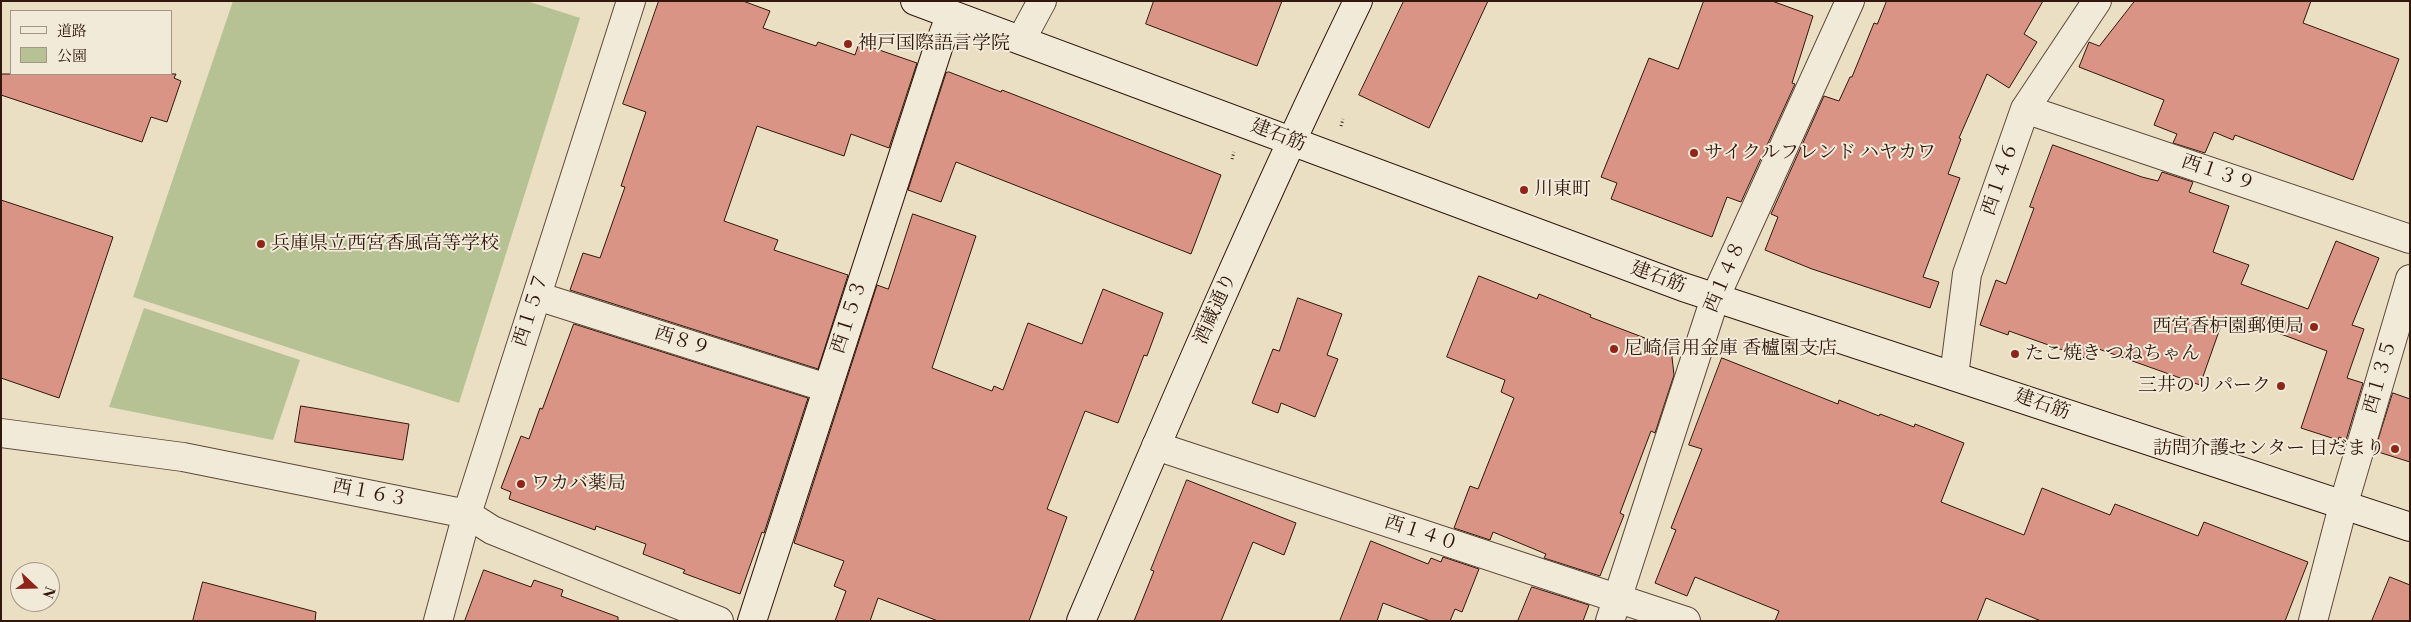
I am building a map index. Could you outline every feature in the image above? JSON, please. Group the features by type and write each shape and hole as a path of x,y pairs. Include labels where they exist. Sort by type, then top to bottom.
{"street":[{"name":"西１５７","path":"438,621 467,514 631,1"},
{"name":"建石筋","path":"915,1 1715,298 2410,527"},
{"path":"1021,40 1042,1"},
{"name":"酒蔵通り","path":"1081,621 1291,140 1358,1"},
{"name":"西１４８","path":"1613,610 1715,298 1850,1"},
{"name":"西１４６","path":"1954,376 1967,274 2025,109 2097,1"},
{"name":"西１５３","path":"752,621 950,14"},
{"name":"西１３９","path":"2025,109 2410,239"},
{"name":"西１３５","path":"2313,621 2343,506 2410,279"},
{"name":"西８９","path":"537,296 828,388"},
{"name":"西１６３","path":"1,432 183,457 467,514 492,530 719,621"},
{"name":"西１４０","path":"1156,446 1613,610 1686,621"}],"green space":[{"path":"233,1 527,1 580,18 459,403 133,297"},
{"path":"144,308 300,360 273,440 109,407"}],"building":[{"path":"659,1 743,1 770,11 763,28 816,46 818,42 855,55 859,43 917,63 889,148 851,134 844,156 757,126 724,221 778,240 774,250 848,275 818,369 570,290 583,253 600,258 625,187 621,186 646,112 623,104"},
{"path":"1154,1 1282,1 1257,66 1146,24"},
{"path":"1404,1 1488,1 1429,128 1359,95"},
{"path":"1704,1 1772,1 1813,16 1792,83 1795,84 1741,202 1727,197 1712,237 1611,199 1617,183 1601,177 1649,58 1678,69"},
{"path":"1887,1 2043,1 2024,34 2037,42 2009,88 1987,74 1959,138 1961,139 1948,174 1960,178 1923,277 1939,282 1930,308 1812,269 1765,250 1778,217 1771,214 1824,96 1839,101 1850,77 1852,77 1874,23 1877,24"},
{"path":"2135,1 2311,1 2303,23 2399,59 2353,180 2235,135 2233,140 2214,132 2205,153 2173,143 2177,134 2154,125 2164,100 2079,67 2089,42 2099,46"},
{"path":"949,72 1001,92 1002,90 1221,175 1191,254 956,162 941,202 908,190 946,73"},
{"path":"1,74 176,74 174,78 181,81 167,122 151,117 142,142 1,95"},
{"path":"2053,145 2142,177 2158,181 2162,172 2193,182 2189,192 2229,206 2213,252 2249,265 2241,284 2308,309 2336,241 2379,258 2352,325 2364,329 2347,378 2363,383 2346,440 2339,437 2338,440 2301,428 2327,351 2229,315 2228,318 2224,317 2200,385 2093,347 2088,359 2009,331 2008,335 1980,325 1996,280 2006,284 2034,208 2030,207"},
{"path":"1,200 113,237 59,398 1,378"},
{"path":"913,214 976,236 932,368 992,391 994,386 1003,390 1028,323 1082,344 1103,289 1163,313 1147,356 1144,355 1118,423 1085,411 1047,509 1067,517 1029,621 938,621 878,598 870,621 835,621 846,591 834,586 844,561 794,543 877,285 888,289"},
{"path":"1479,276 1537,299 1539,294 1591,315 1590,317 1671,348 1674,375 1655,433 1651,431 1620,513 1624,515 1600,576 1544,558 1546,554 1493,532 1490,540 1454,528 1470,486 1478,489 1514,398 1501,392 1505,380 1447,357"},
{"path":"1298,298 1342,314 1327,355 1338,359 1315,417 1281,403 1278,413 1252,403 1273,349 1279,351"},
{"path":"574,324 808,398 764,533 762,532 740,594 683,573 685,570 643,554 646,544 596,526 595,530 509,499 511,492 501,488 521,436 529,439"},
{"path":"1722,358 1838,404 1839,400 1879,416 1880,414 1914,427 1915,424 1964,443 1941,502 2024,535 2042,488 2110,515 2115,504 2198,536 2204,522 2308,562 2285,621 2041,621 1986,598 1977,621 1775,621 1779,611 1695,577 1687,596 1655,583 1676,530 1671,528 1702,449 1689,445"},
{"path":"2393,393 2410,399 2410,462 2375,451"},
{"path":"301,406 409,424 403,460 295,442"},
{"path":"1187,480 1296,523 1284,555 1253,542 1221,621 1134,621 1154,571 1151,570"},
{"path":"1371,541 1428,564 1431,558 1441,562 1443,557 1479,569 1462,612 1455,609 1450,621 1430,621 1383,603 1377,621 1340,621"},
{"path":"484,570 531,587 534,580 563,590 561,596 618,617 618,621 465,621"},
{"path":"2390,577 2410,585 2410,621 2372,621"},
{"path":"203,582 316,612 315,621 193,621"},
{"path":"1532,587 1589,605 1583,621 1518,621"}],"place":[{"name":"神戸国際語言学院","path":"848,44"},
{"name":"サイクルフレンド ハヤカワ","path":"1694,153"},
{"name":"川東町","path":"1524,190"},
{"name":"兵庫県立西宮香風高等学校","path":"261,244"},
{"name":"西宮香枦園郵便局","path":"2314,327"},
{"name":"尼崎信用金庫 香櫨園支店","path":"1614,349"},
{"name":"たこ焼き つねちゃん","path":"2015,354"},
{"name":"三井のリパーク","path":"2281,386"},
{"name":"訪問介護センター 日だまり","path":"2395,449"},
{"name":"ワカバ薬局","path":"521,484"}]}
